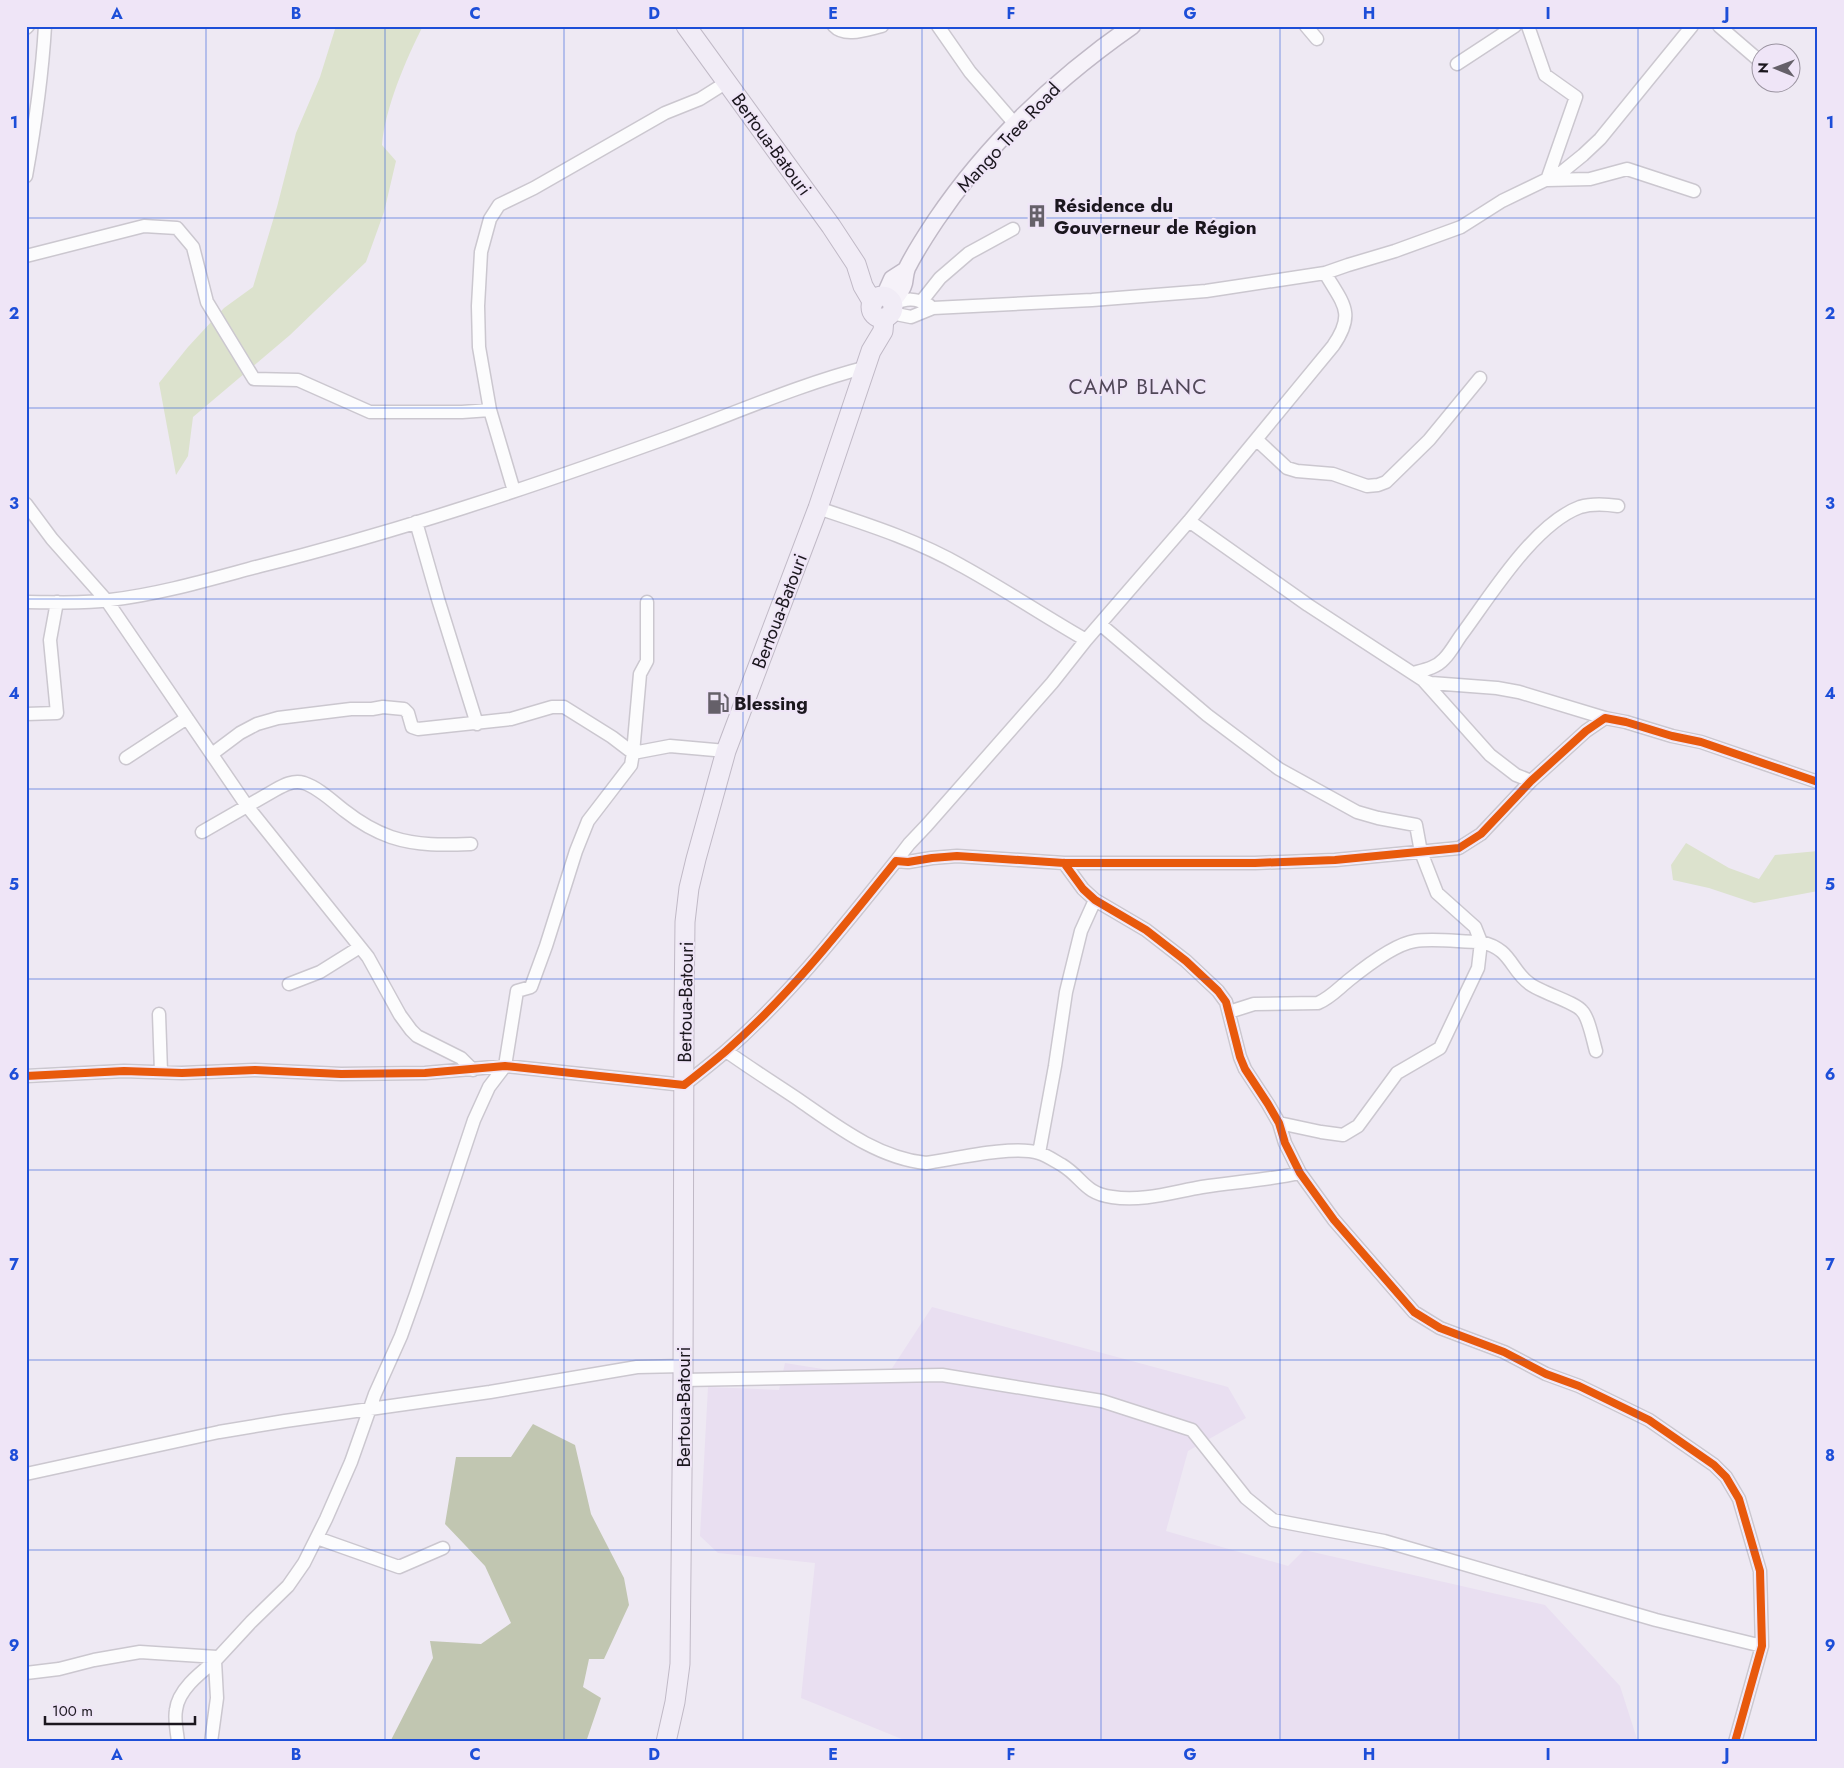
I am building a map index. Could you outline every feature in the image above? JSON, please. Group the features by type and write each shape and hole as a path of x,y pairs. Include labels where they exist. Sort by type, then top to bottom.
{"highway":[{"name":"Bertoua-Batouri","path":"666,1742 680,1664 687,906 696,859 726,751 818,508 869,359 883,331 884,306 876,282 865,270 856,264 831,226 686,26"}],"main road":[{"name":"Mango Tree Road","path":"884,306 900,292 906,270 934,222 958,188 1042,96 1087,58 1132,26"}],"street":[{"path":"26,176 35,125 45,26"},
{"path":"834,26 839,31 848,32 882,26"},
{"path":"938,26 970,72 1015,124"},
{"path":"1306,26 1317,40"},
{"path":"1457,64 1515,26"},
{"path":"1528,26 1545,75 1576,97 1547,180"},
{"path":"884,306 911,316 933,308 1092,300 1206,291 1325,273 1395,251 1461,227 1486,210 1562,172 1600,139 1692,26"},
{"path":"1720,26 1752,54"},
{"path":"514,491 490,410 479,346 478,306 481,252 487,227 494,212 499,205 534,188 665,113 700,99 727,82"},
{"path":"1547,180 1590,179 1627,169 1694,191"},
{"path":"26,256 144,226 177,228 193,247 207,302 254,379 298,380 370,412 462,412 490,410"},
{"path":"921,302 940,278 969,253 1013,229"},
{"path":"26,1076 124,1071 182,1073 255,1070 340,1074 473,1070 505,1066 684,1085 726,1051 765,1013 823,951 909,844 1052,683 1086,640 1257,440 1333,346 1346,324 1347,315 1325,273"},
{"path":"884,306 910,299 933,308"},
{"path":"26,602 107,600 150,593 306,555 514,491 666,438 869,359"},
{"path":"1257,440 1287,468 1297,471 1333,474 1367,486 1378,485 1386,482 1429,440 1480,378"},
{"path":"1418,677 1444,659 1513,566 1530,545 1551,525 1566,514 1582,507 1598,503 1618,506"},
{"path":"26,504 52,539 107,600 247,806 368,957 400,1016 411,1030 417,1036 460,1058 473,1070"},
{"path":"818,508 923,546 961,565 1086,640"},
{"path":"1189,521 1308,605 1418,677 1490,755 1516,775 1531,781"},
{"path":"416,522 477,724"},
{"path":"26,714 57,713 50,640 57,602"},
{"path":"178,1742 177,1703 193,1681 288,1586 304,1563 317,1538 350,1462 384,1370 401,1336 474,1120 489,1087 505,1066 517,991 531,986 546,946 576,851 588,821 631,765 640,674 648,661 646,602"},
{"path":"1100,624 1207,714 1279,769 1357,812 1416,825 1421,852 1437,893 1475,927 1481,942 1478,968 1440,1048 1397,1073 1358,1126 1343,1134 1321,1132 1279,1123"},
{"path":"1418,677 1518,692 1604,718 1701,742 1818,782"},
{"path":"212,754 240,733 257,724 278,718 382,707 404,709 408,712 412,727 416,728 477,724 511,719 552,707 564,707 612,737 633,753 670,746 726,751"},
{"path":"126,758 188,718"},
{"path":"896,861 908,862 957,856 1064,862 1254,863 1335,860 1459,848 1475,839 1531,781 1604,718"},
{"path":"202,832 287,784 303,783 318,790 359,821 392,837 409,842 434,845 471,844"},
{"path":"1064,862 1083,889 1095,900 1146,930 1186,961 1218,991 1226,1002 1240,1058 1279,1123 1285,1143 1300,1173 1344,1232 1414,1312 1440,1328 1504,1352 1546,1374 1610,1400 1649,1420 1714,1465 1726,1477 1738,1499 1760,1571 1762,1646 1736,1742"},
{"path":"1039,1153 1066,992 1081,931 1095,900"},
{"path":"1229,1012 1254,1004 1318,1003 1380,958 1398,947 1415,941 1481,942 1491,944 1503,952 1529,983 1542,991 1577,1006 1584,1012 1596,1051"},
{"path":"289,984 320,972 360,947"},
{"path":"159,1014 160,1072"},
{"path":"726,1051 843,1130 864,1142 911,1161 926,1163 1019,1150 1039,1153 1077,1175 1084,1185 1092,1191 1112,1197 1149,1197 1202,1187 1278,1178 1300,1173"},
{"path":"26,1474 219,1432 490,1392 638,1367 684,1373 942,1375 1102,1401 1192,1430 1246,1498 1273,1520 1384,1541 1656,1620 1762,1646"},
{"path":"317,1538 399,1566 443,1548"},
{"path":"26,1673 59,1669 94,1660 140,1652 216,1659"},
{"path":"212,1742 217,1698 216,1659"}],"shaded area":[{"path":"932,1307 1228,1387 1246,1418 1188,1451 1166,1531 1288,1566 1304,1550 1545,1605 1620,1686 1638,1742 909,1742 801,1698 815,1563 718,1553 700,1536 708,1387 779,1390 785,1363 885,1379"}],"green space":[{"path":"336,26 423,26 397,84 387,115 382,145 396,161 384,212 366,262 290,335 193,417 188,456 176,475 159,383 188,347 224,308 253,287 277,207 296,133 320,77"},
{"path":"1686,843 1729,868 1759,879 1775,855 1818,851 1818,891 1754,903 1709,888 1673,880 1671,865"},
{"path":"533,1424 575,1445 591,1514 624,1578 629,1605 604,1659 589,1659 583,1687 601,1698 586,1742 390,1742 433,1658 430,1641 481,1644 511,1623 485,1566 445,1524 456,1457 511,1457"}],"cycle path":[{"path":"26,1076 124,1071 182,1073 255,1070 341,1074 425,1073 505,1066 684,1085 750,1029 794,984 896,861 908,862 957,856 1064,863 1255,863 1335,860 1459,848 1481,834 1531,781 1586,731 1605,718 1701,742 1818,782"},
{"path":"1064,863 1083,889 1095,900 1146,930 1186,961 1218,991 1226,1002 1240,1057 1245,1069 1279,1123 1285,1143 1300,1173 1334,1220 1414,1312 1440,1328 1504,1352 1546,1374 1579,1386 1649,1420 1714,1465 1726,1477 1739,1499 1760,1571 1762,1646 1735,1742"}],"place":[{"name":"Résidence du Gouverneur de Région","path":"1037,216"},
{"name":"Blessing","path":"718,703"}],"district":[{"name":"CAMP BLANC","path":"1138,387"}]}
